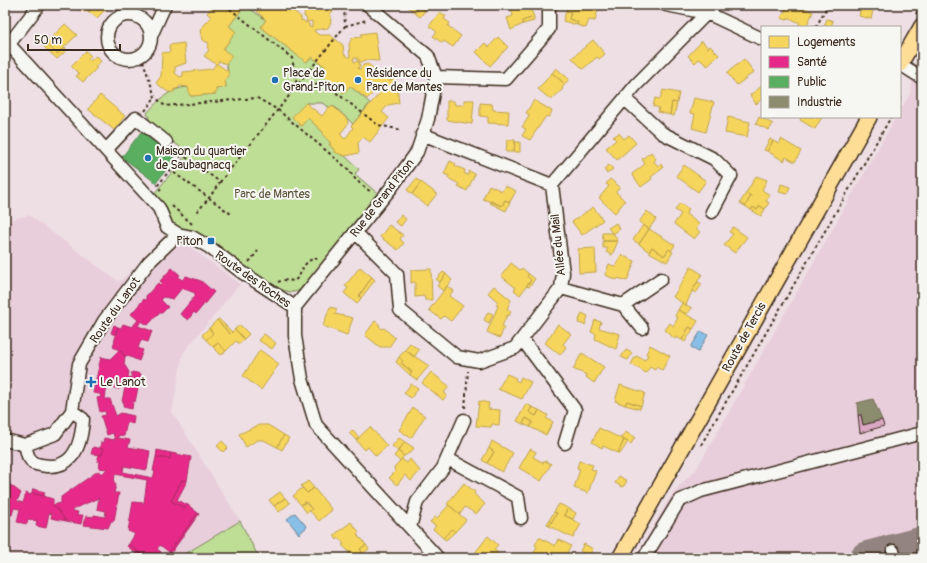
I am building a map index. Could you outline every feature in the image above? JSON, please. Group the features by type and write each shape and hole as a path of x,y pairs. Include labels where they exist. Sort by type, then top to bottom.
{"main road":[{"path":"901,62 922,26"},
{"name":"Route de Tercis","path":"620,558 868,118"}],"street":[{"path":"7,42 39,5"},
{"path":"151,36 146,22 134,15 119,16 109,26 107,41 114,53 127,59 141,55 150,43 151,36 165,5"},
{"path":"368,5 428,56 436,77 506,79 549,29 549,5"},
{"path":"666,5 709,9 761,38"},
{"path":"422,134 552,185 625,99 709,9"},
{"name":"Route des Roches","path":"7,42 159,208 168,227 178,234 192,237 208,247 295,307 295,336 302,379 316,425 438,558"},
{"path":"901,65 922,78"},
{"name":"Rue de Grand Piton","path":"295,307 417,152 428,119 436,77"},
{"path":"625,99 662,133 714,159 731,176 712,212"},
{"path":"106,150 136,118 166,142"},
{"name":"Allée du Mail","path":"355,232 397,274 400,310 457,357 479,361 515,348 561,288 563,272 552,185"},
{"name":"Route du Lanot","path":"25,445 56,434 72,411 79,364 104,321 149,262 178,234"},
{"path":"623,305 661,279"},
{"path":"561,288 623,305 642,328"},
{"path":"522,339 575,410 565,444"},
{"path":"5,440 25,445 28,456 33,463 52,467 64,462 73,454 80,444 82,434 83,419 72,411"},
{"path":"410,527 417,502 443,468 464,420"},
{"path":"644,558 679,501 687,497 701,491 922,433"},
{"path":"448,459 518,497 521,518"}],"path":[{"path":"225,5 292,58 297,86"},
{"path":"344,5 346,26"},
{"path":"817,26 828,5"},
{"path":"197,212 346,26 380,15"},
{"path":"141,55 155,97 165,106 257,98 278,110 348,169 356,180 380,200"},
{"path":"297,86 325,84 378,125 402,130"},
{"path":"138,120 155,97"},
{"path":"698,451 890,118"},
{"path":"166,142 220,182"},
{"path":"165,197 158,185 182,155"},
{"path":"170,170 231,214"},
{"path":"168,202 193,225"},
{"path":"248,264 258,251"},
{"path":"271,291 278,282 283,280 294,281 298,278 302,268 308,261 315,258 328,266"},
{"path":"464,420 470,359"}],"shaded area":[{"path":"922,61 922,558 635,558 674,491 696,470 895,118 901,118 901,109 910,94 913,77"},
{"name":"Le Lanot","path":"29,215 119,282 172,234 240,284 183,353 172,412 240,521 178,558 5,558 5,221"}],"green space":[{"name":"Parc de Mantes","path":"245,5 266,20 261,27 306,62 312,57 326,67 321,74 350,86 370,103 353,124 335,107 329,107 322,103 306,103 292,117 301,126 308,118 323,132 323,135 330,142 330,146 345,156 359,169 355,174 377,193 304,287 294,292 288,292 277,288 193,230 175,228 153,195 188,153 151,125 147,113 160,99 170,92 182,88 188,87 191,96 215,94 216,89 226,87 225,79 228,71 223,49 236,32 229,26"},
{"path":"240,521 259,558 178,558"}],"water":[{"path":"701,331 708,335 698,352 691,347"},
{"path":"295,513 307,527 299,534 287,519"}],"building: Logements":[{"path":"82,5 89,7 89,12 79,10"},
{"path":"85,5 103,5 107,8 97,18 89,12 89,7"},
{"path":"214,5 245,5 229,26 236,32 223,49 232,56 226,64 219,61 217,64 228,71 229,76 225,79 226,87 216,89 216,94 190,96 188,87 180,86 177,89 174,89 174,92 168,92 156,83 161,76 162,53 170,52 169,45 184,43 186,63 175,67 175,73 180,77 183,76 183,72 212,69 216,64 204,56 209,50 207,47 209,43 202,40 200,30 211,17 207,13"},
{"name":"Résidence du Parc de Mantes","path":"250,5 286,5 301,17 301,21 302,20 309,24 309,27 312,27 312,21 307,22 306,17 304,17 305,5 332,5 333,12 330,13 331,22 328,28 314,30 319,35 330,35 343,45 344,54 348,57 350,57 349,44 352,38 362,37 361,34 375,32 379,61 365,60 359,63 360,65 358,69 360,69 363,65 368,64 382,75 383,78 384,77 389,80 396,79 399,103 388,105 382,112 389,118 370,142 363,137 358,143 359,153 345,156 334,152 334,149 330,146 330,142 323,135 323,132 308,118 301,126 292,117 306,103 322,116 329,107 334,107 347,119 348,124 340,134 345,139 353,128 351,126 380,93 376,90 367,99 350,86 344,93 320,74 326,67 312,57 306,62 261,27 266,20","holes":["353,58 357,58 357,60 359,59 359,63 358,61 354,62"]},
{"path":"406,5 429,6 425,11 420,7 415,13"},
{"path":"520,5 529,5 534,17 522,21 523,24 511,30 507,18 513,16 511,8"},
{"path":"568,5 583,5 598,9 595,21 589,20 586,28 577,25 578,22 569,19 571,12 566,11"},
{"path":"788,5 795,5 794,6 801,10 802,7 813,12 806,26 798,26 800,23 789,18 787,20 781,18"},
{"path":"859,5 874,5 871,19 859,16 861,6"},
{"path":"420,7 425,11 420,17 415,13"},
{"path":"566,11 571,12 569,19 578,22 577,25 563,21"},
{"path":"440,12 446,16 444,19 450,23 448,26 461,36 453,47 444,41 442,43 433,36 437,32 429,26"},
{"path":"534,17 534,21 523,24 522,21"},
{"path":"827,19 833,21 831,26 824,26"},
{"path":"65,24 77,35 57,54 46,43"},
{"path":"498,37 508,47 490,66 476,52 485,43 489,47"},
{"path":"593,40 605,54 599,59 597,57 583,69 572,58"},
{"path":"702,41 708,48 710,46 719,55 708,66 699,59 695,63 688,56"},
{"path":"46,43 57,54 65,48 67,50 57,59 43,46"},
{"path":"86,51 91,56 88,59 90,61 96,56 101,61 95,67 97,68 83,82 76,76 79,74 71,66"},
{"path":"744,59 754,72 737,85 727,73"},
{"path":"556,68 569,79 565,84 552,73"},
{"path":"552,73 565,84 562,88 563,89 551,100 538,89"},
{"path":"761,87 761,100 756,104 750,95"},
{"path":"663,90 679,93 677,103 672,102 670,115 658,112 659,108 653,106 655,98 660,99"},
{"path":"100,95 125,116 114,130 88,109"},
{"path":"694,98 714,102 706,132 692,128 695,114 690,113"},
{"path":"464,100 474,100 472,124 447,120 447,101 454,101 455,105 464,105"},
{"path":"534,100 552,111 549,117 546,116 530,140 522,136 526,129 522,127 530,115 526,113"},
{"path":"672,102 677,103 674,116 670,115"},
{"path":"480,103 492,104 493,110 509,111 508,124 488,123 488,117 480,116"},
{"path":"728,117 750,122 747,137 725,133"},
{"path":"759,117 773,124 769,130 756,124"},
{"path":"801,118 821,118 815,129 800,120"},
{"path":"619,133 624,139 629,135 636,143 617,160 606,148 616,140 613,137"},
{"path":"770,139 773,141 767,151 764,150"},
{"path":"781,139 801,151 795,162 786,157 784,161 767,151 773,141 779,144"},
{"path":"507,140 515,140 514,152 506,152"},
{"path":"515,142 520,142 520,152 514,152"},
{"path":"651,152 656,159 654,161 658,166 661,164 663,168 641,187 632,174 645,164 642,159"},
{"path":"450,161 456,164 455,166 465,170 464,173 468,175 469,171 475,174 467,191 458,186 459,184 448,178 449,176 444,174"},
{"path":"609,165 613,169 607,174 604,169"},
{"path":"684,165 706,181 698,192 676,176"},
{"path":"756,176 767,180 762,190 770,195 766,201 769,203 765,209 760,206 757,210 753,207 751,210 745,206 751,196 746,193"},
{"path":"416,179 421,182 412,194 407,190"},
{"path":"610,179 620,187 616,192 625,201 615,213 599,198 609,186 606,184"},
{"path":"421,182 437,194 427,206 412,194"},
{"path":"781,184 790,187 787,194 779,192"},
{"path":"489,185 502,191 505,186 516,191 510,202 505,200 502,206 483,199"},
{"path":"746,193 751,196 745,206 740,203"},
{"path":"505,200 510,202 506,211 490,203 491,201 502,206"},
{"path":"680,203 689,209 686,214 699,224 696,229 700,232 694,239 674,224 681,214 675,210"},
{"path":"760,206 765,209 761,216 751,210 753,207 757,210"},
{"path":"593,207 603,220 582,235 572,222"},
{"path":"647,211 656,219 649,229 639,222"},
{"path":"401,215 406,219 401,226 395,222"},
{"path":"616,223 620,229 613,234 608,228"},
{"path":"389,225 403,235 400,239 404,243 398,250 380,237"},
{"path":"643,225 649,229 639,244 633,240"},
{"path":"733,227 747,237 735,253 724,245 733,234 729,232"},
{"path":"649,229 675,245 671,251 669,249 664,256 652,247 649,252 639,244"},
{"path":"602,233 613,233 618,241 603,241"},
{"path":"603,241 618,241 612,255 606,252 608,248 603,248"},
{"path":"652,247 664,256 669,249 673,252 667,262 649,252"},
{"path":"595,248 596,272 579,273 578,249"},
{"path":"621,255 635,261 627,281 618,278 617,280 605,275 609,264 616,267"},
{"path":"511,263 520,270 522,268 529,274 527,276 531,280 520,295 514,290 516,288 501,276"},
{"path":"360,267 372,277 359,296 361,298 357,304 344,293 348,288 345,286"},
{"path":"691,267 702,274 686,305 673,297"},
{"path":"431,269 432,300 425,300 424,296 415,297 415,282 411,283 411,270"},
{"path":"443,272 446,274 440,282 436,279"},
{"path":"446,274 452,280 443,291 437,286"},
{"path":"529,274 535,279 529,287 526,286 531,280 527,276"},
{"path":"372,277 375,280 361,298 359,296"},
{"path":"698,282 702,284 696,293 692,291"},
{"path":"447,286 453,291 449,296 463,306 451,321 444,316 441,319 429,310"},
{"path":"494,286 511,300 507,309 511,311 509,316 507,315 502,326 504,327 500,338 487,332 498,306 496,305 498,302 488,293"},
{"path":"682,303 692,308 687,314 678,310"},
{"path":"330,307 337,309 335,314 353,318 347,335 323,326"},
{"path":"678,310 698,321 693,329 689,327 682,340 676,337 675,339 665,330 670,323 673,326 678,318 675,316"},
{"path":"488,312 493,314 489,323 484,320"},
{"path":"582,313 588,316 585,325 578,323"},
{"path":"219,319 232,332 230,334 217,320"},
{"path":"217,320 230,334 235,329 244,339 239,344 236,341 226,351 218,343 213,347 206,340 213,333 209,328"},
{"path":"595,320 601,322 599,328 620,334 616,349 595,339 596,334 591,332"},
{"path":"375,321 382,329 384,328 395,338 389,347 380,347 365,335"},
{"path":"558,324 571,334 563,344 566,347 560,355 545,343"},
{"path":"240,325 249,334 244,339 235,329"},
{"path":"689,327 693,329 685,342 682,340"},
{"path":"209,328 213,333 206,340 202,335"},
{"path":"264,334 276,343 272,349 258,340"},
{"path":"218,343 226,351 221,355 213,347"},
{"path":"410,343 419,350 414,357 405,350"},
{"path":"650,345 670,356 662,370 656,367 655,370 650,367 646,373 631,364 636,356 645,360 648,355 646,354"},
{"path":"260,350 279,364 261,390 243,376"},
{"path":"405,350 429,366 417,380 410,375 412,372 401,363 403,361 399,357"},
{"path":"626,350 632,353 628,360 621,357"},
{"path":"582,353 604,367 594,383 586,377 587,375 573,369"},
{"path":"399,357 403,361 401,363 412,372 410,375 396,362"},
{"path":"431,372 449,386 444,393 447,395 443,400 422,383"},
{"path":"507,374 516,378 515,380 519,382 521,377 531,382 522,399 498,389"},
{"path":"411,384 418,389 411,398 404,393"},
{"path":"620,385 645,393 641,406 627,401 625,405 615,401"},
{"path":"479,401 489,403 488,409 500,410 499,425 492,424 491,427 476,426"},
{"path":"627,401 641,406 640,409 625,405"},
{"path":"526,404 532,407 529,412 536,416 539,410 548,415 546,418 553,422 546,435 530,427 533,422 526,418 523,424 517,421"},
{"path":"532,407 539,410 536,416 529,412"},
{"path":"413,408 425,416 411,438 399,430"},
{"path":"526,418 533,422 530,427 523,424"},
{"path":"259,425 268,425 284,435 277,447 264,440 257,440 246,447 239,434"},
{"path":"370,427 387,446 376,456 368,447 365,450 356,440"},
{"path":"599,428 624,440 618,453 603,446 602,448 592,442"},
{"path":"352,430 359,438 356,440 349,433"},
{"path":"625,432 635,437 631,444 621,438"},
{"path":"284,435 289,438 282,450 277,447"},
{"path":"399,438 405,442 398,451 392,446"},
{"path":"624,440 628,442 620,454 618,453"},
{"path":"222,441 228,447 223,452 217,446"},
{"path":"492,441 513,453 502,472 487,463 494,452 489,448"},
{"path":"405,442 414,448 411,452 404,456 398,451"},
{"path":"489,448 494,452 487,463 482,460"},
{"path":"530,449 536,452 533,457 544,463 545,461 551,464 541,481 519,468"},
{"path":"398,451 404,456 400,461 394,456"},
{"path":"402,459 407,463 410,459 420,471 411,481 405,475 397,485 389,478 395,472 394,467"},
{"path":"579,461 593,465 591,469 596,471 588,493 574,488 580,469 577,468"},
{"path":"619,476 627,481 623,487 615,483"},
{"path":"308,481 314,488 307,493 301,486"},
{"path":"464,483 475,492 474,494 485,504 476,514 465,507 460,514 447,504"},
{"path":"302,488 307,493 314,488 332,510 319,521 310,511 312,509 306,502 301,505 293,496"},
{"path":"280,492 285,498 274,506 269,500"},
{"path":"285,498 290,503 279,512 274,506"},
{"path":"304,502 312,509 307,513 301,505"},
{"path":"559,504 568,508 564,515 581,524 573,538 549,526 557,513 554,512"},
{"path":"449,505 466,520 455,532 452,529 443,538 433,529 436,526 430,522 435,517 437,518"},
{"path":"568,508 576,513 573,519 564,515"},
{"path":"554,512 557,513 549,526 547,524"},
{"path":"351,522 359,532 357,534 360,539 361,538 366,545 360,549 362,552 360,554 354,557 342,545 344,544 339,538 337,540 334,535"},
{"path":"452,529 455,532 446,540 443,538"},
{"path":"488,536 498,545 494,549 498,553 494,558 471,558"},
{"path":"539,537 555,546 558,539 571,546 564,558 555,558 549,555 548,558 527,558 529,555 532,556 537,547 535,545"},
{"path":"584,544 593,549 589,556 580,551"},
{"path":"366,545 369,549 357,558 352,558 348,553 350,551 354,557 362,552 360,549"}],"building: Santé":[{"path":"172,268 180,275 178,277 182,280 186,276 201,281 214,292 196,314 194,312 188,320 180,314 195,296 195,293 182,288 173,299 164,297 161,300 168,307 162,313 159,313 148,325 141,321 138,326 152,331 148,342 141,340 138,348 143,350 139,361 126,355 125,357 121,351 113,347 118,327 121,328 123,324 132,327 138,320 131,314 144,299 146,301 146,296 158,283 160,285 162,283 160,281"},
{"path":"114,325 118,327 115,335 111,333"},
{"path":"119,350 125,357 124,364 129,372 128,377 131,378 132,372 141,374 135,402 133,401 132,409 123,407 124,402 122,401 126,383 124,382 123,387 119,389 107,386 105,399 110,399 116,416 121,413 134,416 133,424 127,422 124,436 119,435 118,438 130,440 128,447 150,451 147,470 124,466 123,472 153,478 156,457 170,459 171,453 191,457 187,481 182,480 171,501 185,508 188,505 198,513 169,552 160,545 157,549 161,552 157,558 146,558 129,544 135,534 128,531 133,502 144,503 147,480 115,474 114,483 116,484 114,493 119,493 114,521 111,521 108,528 84,525 86,516 94,517 94,515 105,517 106,511 97,509 99,498 73,509 73,511 78,512 77,515 83,515 81,524 66,521 53,505 61,503 61,497 98,471 102,474 107,469 99,468 100,461 97,461 99,455 102,455 103,449 100,448 101,442 103,443 104,438 115,440 113,433 107,435 101,416 106,415 105,411 100,412 97,398 101,397 100,394 93,393 101,357 110,359"},
{"path":"93,447 103,449 102,455 91,454"},
{"path":"157,450 171,453 170,459 156,457"},
{"path":"182,480 187,481 177,500 188,505 185,508 171,501"},
{"path":"5,481 21,493 17,501 23,503 26,493 31,495 32,493 53,499 53,505 66,521 51,518 52,514 49,513 46,528 36,526 37,521 28,519 27,524 17,522 20,509 14,508 12,515 7,514 5,516"},
{"path":"33,489 45,492 44,496 32,493"},
{"path":"198,513 199,514 171,553 169,552"},
{"path":"129,544 146,558 142,558 127,546"}],"building: Public":[{"name":"Maison du quartier de Saubagnacq","path":"141,132 175,158 156,183 122,157"}],"building: Industrie":[{"path":"873,399 882,420 863,425 861,415 858,415 857,403"}],"building: Autres":[{"path":"858,415 861,415 863,425 882,420 884,426 860,433"}],"taxiway":[{"path":"866,558 922,543"}],"place":[{"name":"Place de Grand-Piton","path":"275,80"},
{"name":"Résidence du Parc de Mantes","path":"358,80"},
{"name":"Maison du quartier de Saubagnacq","path":"148,158"},
{"name":"Piton","path":"211,241"},
{"name":"Le Lanot","path":"91,382"}]}
